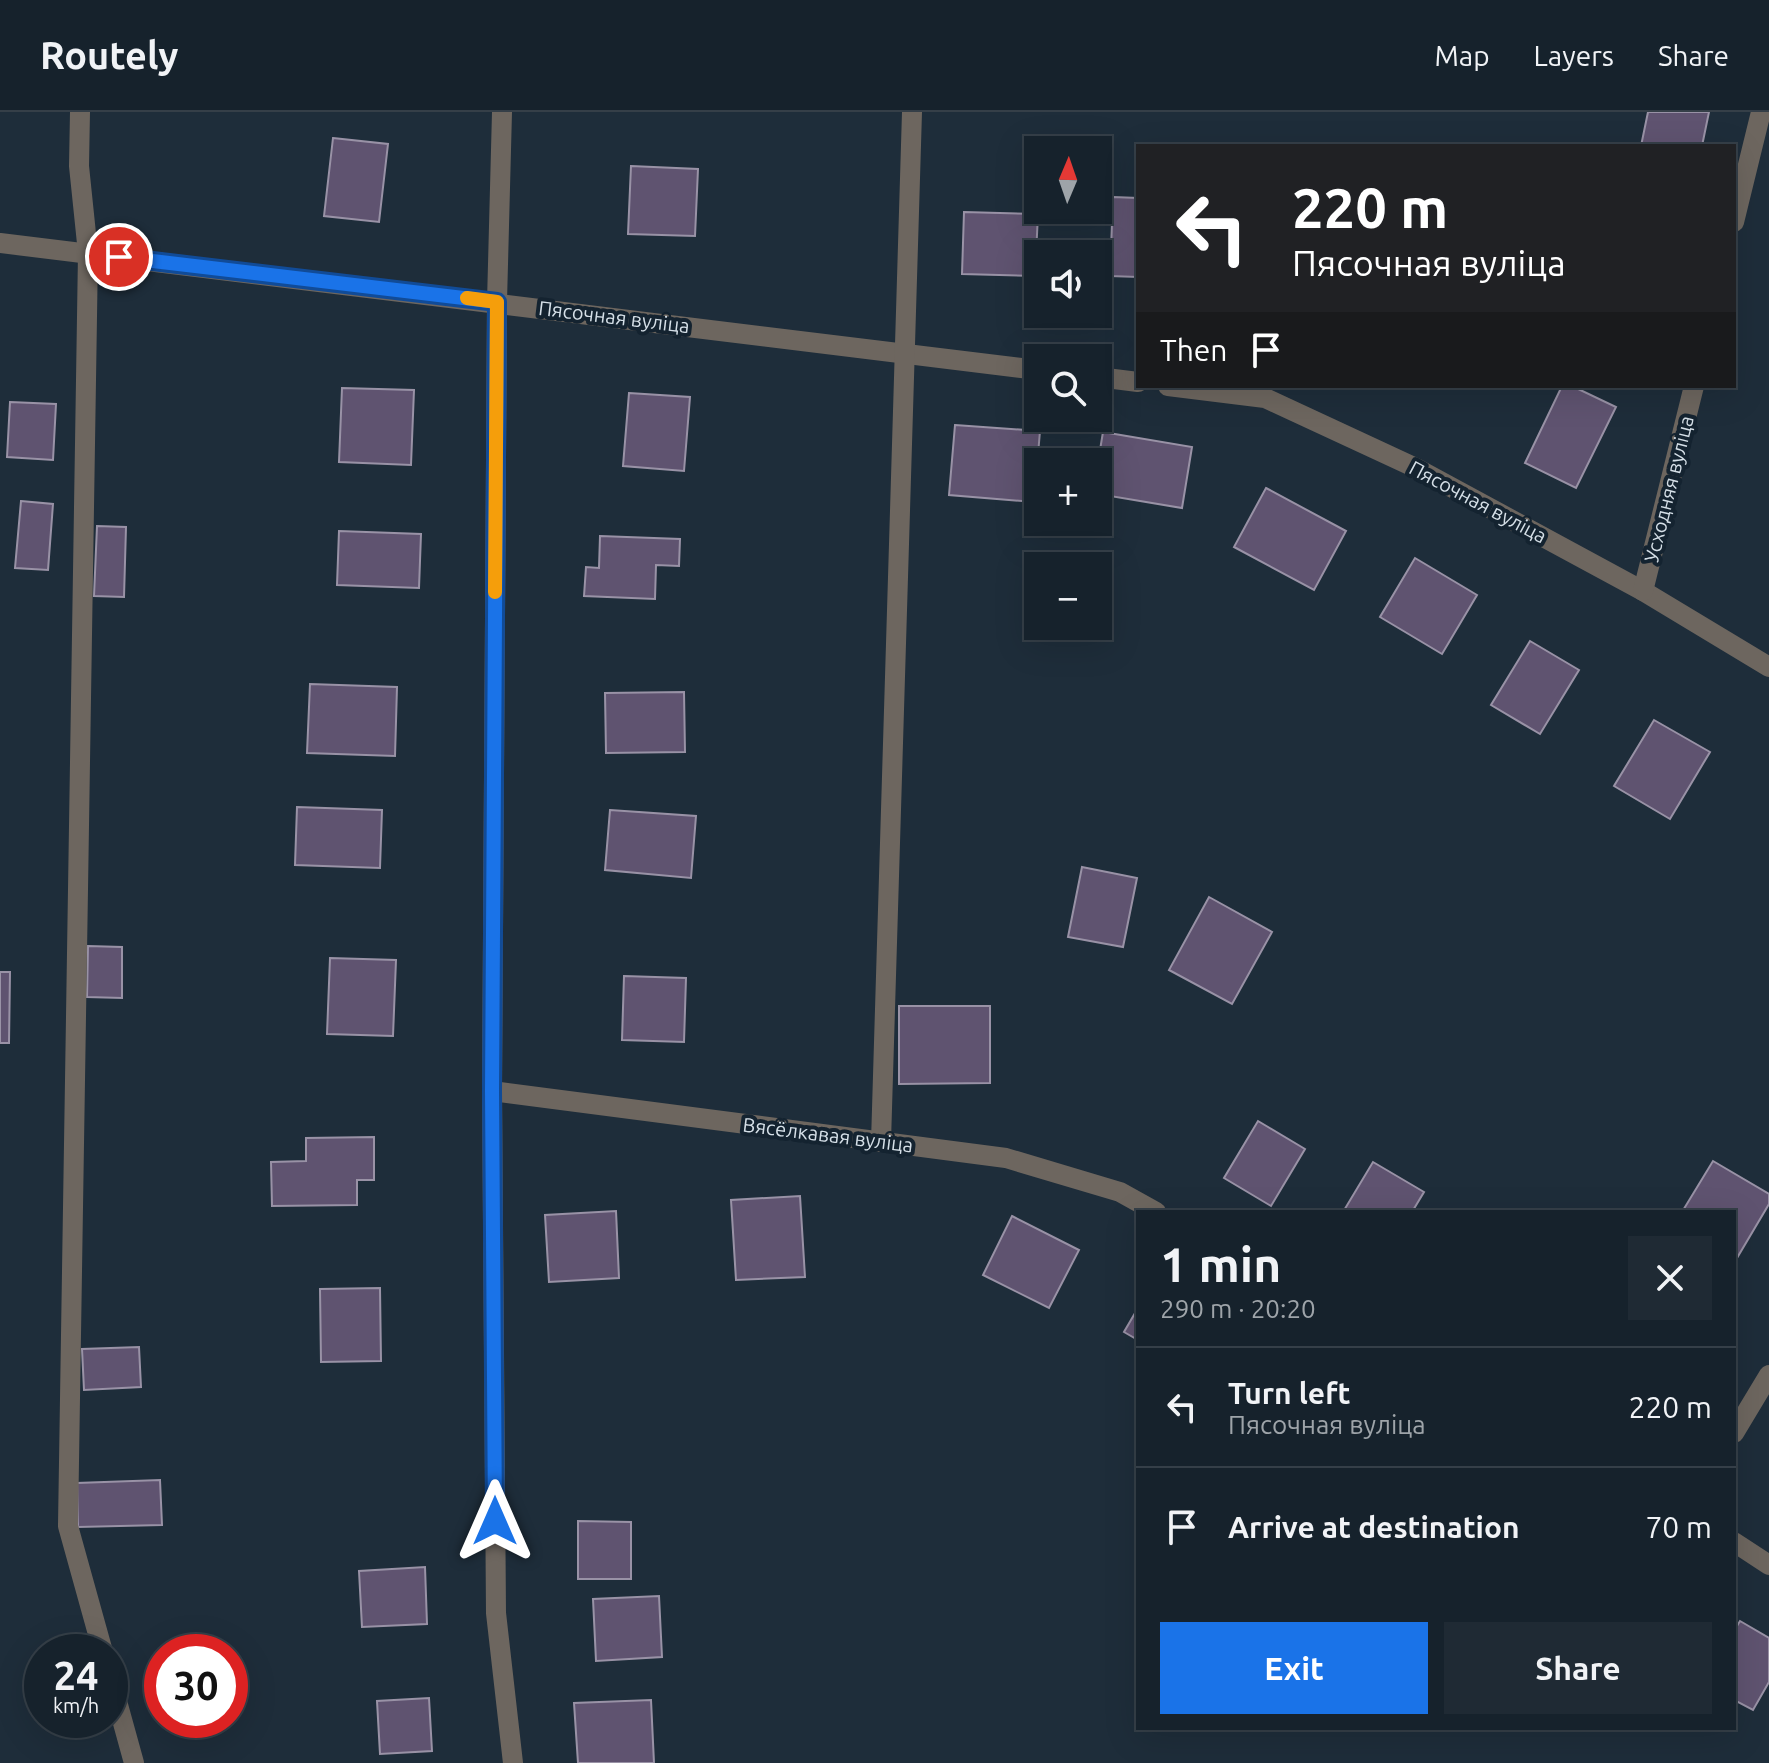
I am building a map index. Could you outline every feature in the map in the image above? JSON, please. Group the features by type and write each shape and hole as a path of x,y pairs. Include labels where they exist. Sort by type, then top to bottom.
{"street":[{"path":"80,112 79,166 88,253 68,1526 98,1634"},
{"path":"502,112 497,302 492,1091 496,1613 513,1763"},
{"path":"881,1142 912,112"},
{"path":"1736,214 1761,112"},
{"name":"Пясочная вуліца","path":"0,243 1024,368"},
{"path":"1112,379 1136,382"},
{"name":"Пясочная вуліца","path":"1184,388 1265,398 1416,468 1643,591 1769,667"},
{"name":"Усходняя вуліца","path":"1643,591 1694,388"},
{"name":"Вясёлкавая вуліца","path":"492,1091 1006,1158 1120,1192 1152,1210"},
{"path":"1736,1430 1769,1375"},
{"path":"1736,1543 1769,1565"},
{"path":"127,1738 134,1763"}],"building":[{"path":"1648,112 1709,112 1702,144 1641,144"},
{"path":"333,138 388,144 379,222 324,216"},
{"path":"631,166 698,169 695,236 628,234"},
{"path":"1113,197 1136,198 1136,277 1112,276"},
{"path":"964,212 1024,214 1024,224 1038,224 1037,240 1024,240 1024,276 962,274"},
{"path":"342,388 414,390 411,465 339,462"},
{"path":"1561,388 1576,388 1616,407 1576,488 1525,463"},
{"path":"629,393 690,397 684,471 623,466"},
{"path":"10,402 56,404 53,460 7,457"},
{"path":"955,425 1040,432 1039,448 1024,448 1024,501 949,495"},
{"path":"1103,432 1192,447 1182,508 1112,496 1112,448 1100,448"},
{"path":"1266,488 1346,531 1314,590 1234,547"},
{"path":"21,501 53,504 48,570 15,568"},
{"path":"97,526 126,527 124,597 94,596"},
{"path":"339,531 421,534 419,588 337,585"},
{"path":"600,536 680,539 679,566 656,565 655,599 584,596 586,567 599,568"},
{"path":"1415,558 1477,595 1442,654 1380,617"},
{"path":"1530,641 1579,670 1540,734 1491,705"},
{"path":"310,684 397,687 395,756 307,753"},
{"path":"684,692 685,752 606,753 605,693"},
{"path":"1654,720 1710,752 1670,819 1614,786"},
{"path":"297,807 382,810 380,868 295,865"},
{"path":"610,810 696,816 691,878 605,870"},
{"path":"1082,867 1137,878 1123,947 1068,937"},
{"path":"1209,897 1272,932 1232,1004 1169,970"},
{"path":"88,946 122,947 122,998 87,997"},
{"path":"330,958 396,960 393,1036 327,1034"},
{"path":"0,972 10,972 9,1043 0,1043"},
{"path":"624,976 686,978 684,1042 622,1040"},
{"path":"899,1006 990,1006 990,1083 899,1084"},
{"path":"1258,1121 1305,1149 1271,1206 1224,1178"},
{"path":"374,1137 374,1180 357,1180 357,1205 272,1206 271,1162 306,1161 306,1138"},
{"path":"1713,1161 1769,1194 1769,1204 1736,1260 1736,1210 1683,1210"},
{"path":"1373,1162 1424,1192 1413,1210 1344,1210"},
{"path":"800,1196 805,1277 736,1280 731,1200"},
{"path":"616,1211 619,1278 549,1282 545,1215"},
{"path":"1012,1216 1079,1250 1049,1308 983,1275"},
{"path":"380,1288 381,1361 321,1362 320,1289"},
{"path":"1136,1311 1136,1339 1124,1332"},
{"path":"139,1347 141,1387 84,1390 82,1349"},
{"path":"160,1480 162,1525 78,1527 77,1483"},
{"path":"578,1521 631,1522 631,1579 578,1579"},
{"path":"425,1567 427,1624 362,1627 359,1571"},
{"path":"659,1596 662,1657 596,1661 593,1599"},
{"path":"1740,1621 1769,1638 1769,1682 1753,1710 1736,1701 1736,1628"},
{"path":"429,1698 432,1751 380,1754 377,1701"},
{"path":"651,1700 654,1763 578,1763 574,1703"}],"slow traffic":[{"path":"467,298 497,302 495,592"}],"route":[{"path":"119,257 497,302 492,1091 495,1521"}]}
